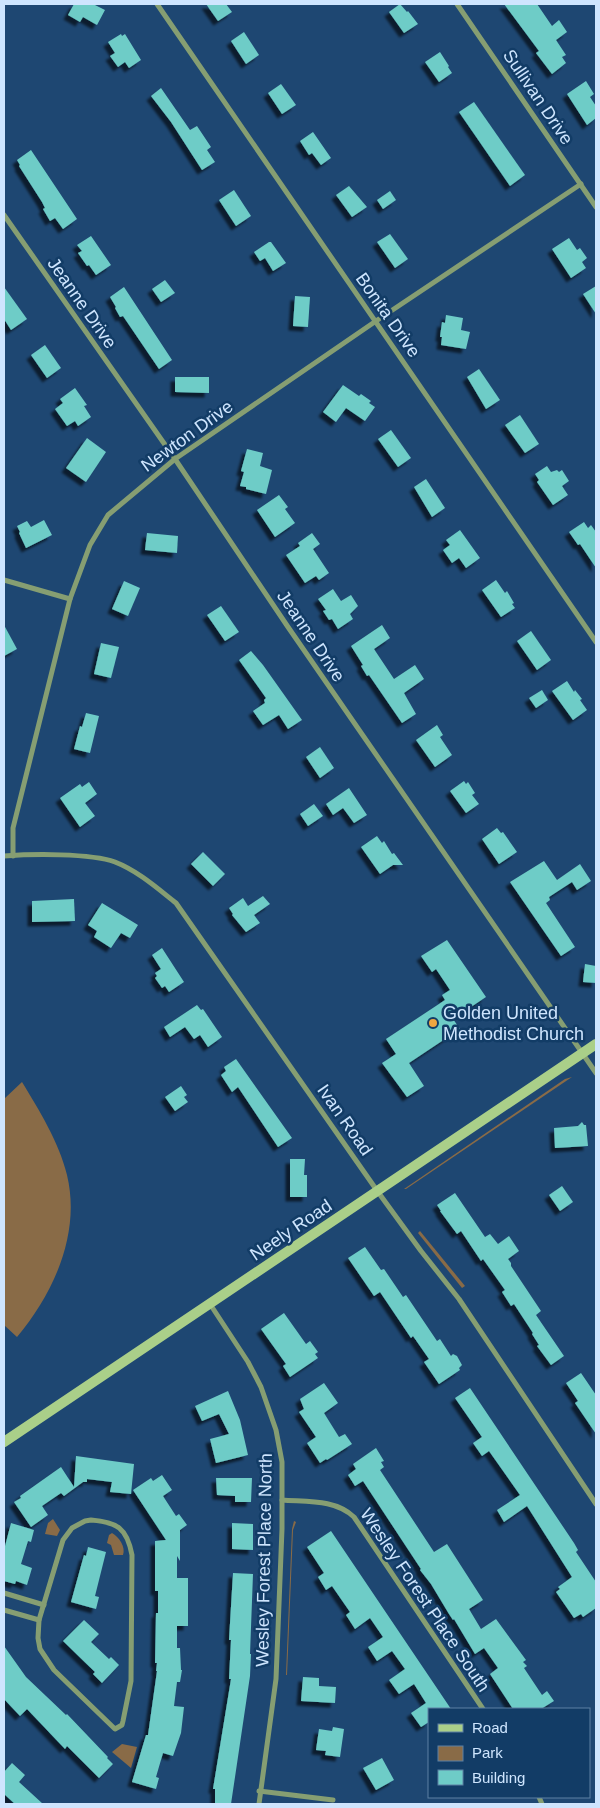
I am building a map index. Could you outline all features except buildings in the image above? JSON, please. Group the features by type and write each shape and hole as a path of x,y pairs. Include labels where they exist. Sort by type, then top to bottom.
{"street":[{"name":"Bonita Drive","path":"157,4 596,642"},
{"name":"Sullivan Drive","path":"457,4 596,207"},
{"name":"Newton Drive","path":"13,856 13,828 70,599 85,555 108,515 175,459 376,320 580,184"},
{"name":"Jeanne Drive","path":"4,215 175,459 288,627 596,1073"},
{"path":"4,580 70,599"},
{"name":"Ivan Road","path":"4,856 83,857 115,862 144,878 176,903 378,1192 459,1299 596,1504"},
{"name":"Neely Road","path":"4,1442 596,1044"},
{"name":"Wesley Forest Place North","path":"210,1303 254,1373 270,1408 278,1437 282,1462 276,1679 259,1804"},
{"name":"Wesley Forest Place South","path":"282,1500 332,1504 342,1508 354,1517 482,1708"},
{"path":"91,1520 119,1526 128,1539 132,1555 133,1606 131,1681 124,1721 119,1728 113,1728 54,1670 40,1649 39,1620 63,1540 72,1528 91,1520"},
{"path":"4,1593 44,1605"},
{"path":"4,1610 39,1620"},
{"path":"260,1791 333,1800"}],"green space":[{"path":"572,1077 406,1189 404,1189 565,1079"},
{"path":"22,1082 59,1150 67,1175 70,1219 67,1240 53,1282 30,1320 17,1337 4,1325 4,1099"},
{"path":"420,1231 465,1286 462,1288 418,1233"},
{"path":"53,1519 60,1530 57,1536 45,1534 48,1523"},
{"path":"294,1521 296,1522 293,1530 286,1675 292,1529"},
{"path":"112,1533 121,1542 124,1549 123,1555 114,1555 111,1545 107,1543 109,1535"},
{"path":"122,1744 137,1747 131,1768 112,1752"}],"place":[{"name":"Golden United Methodist Church","path":"433,1023"}]}
